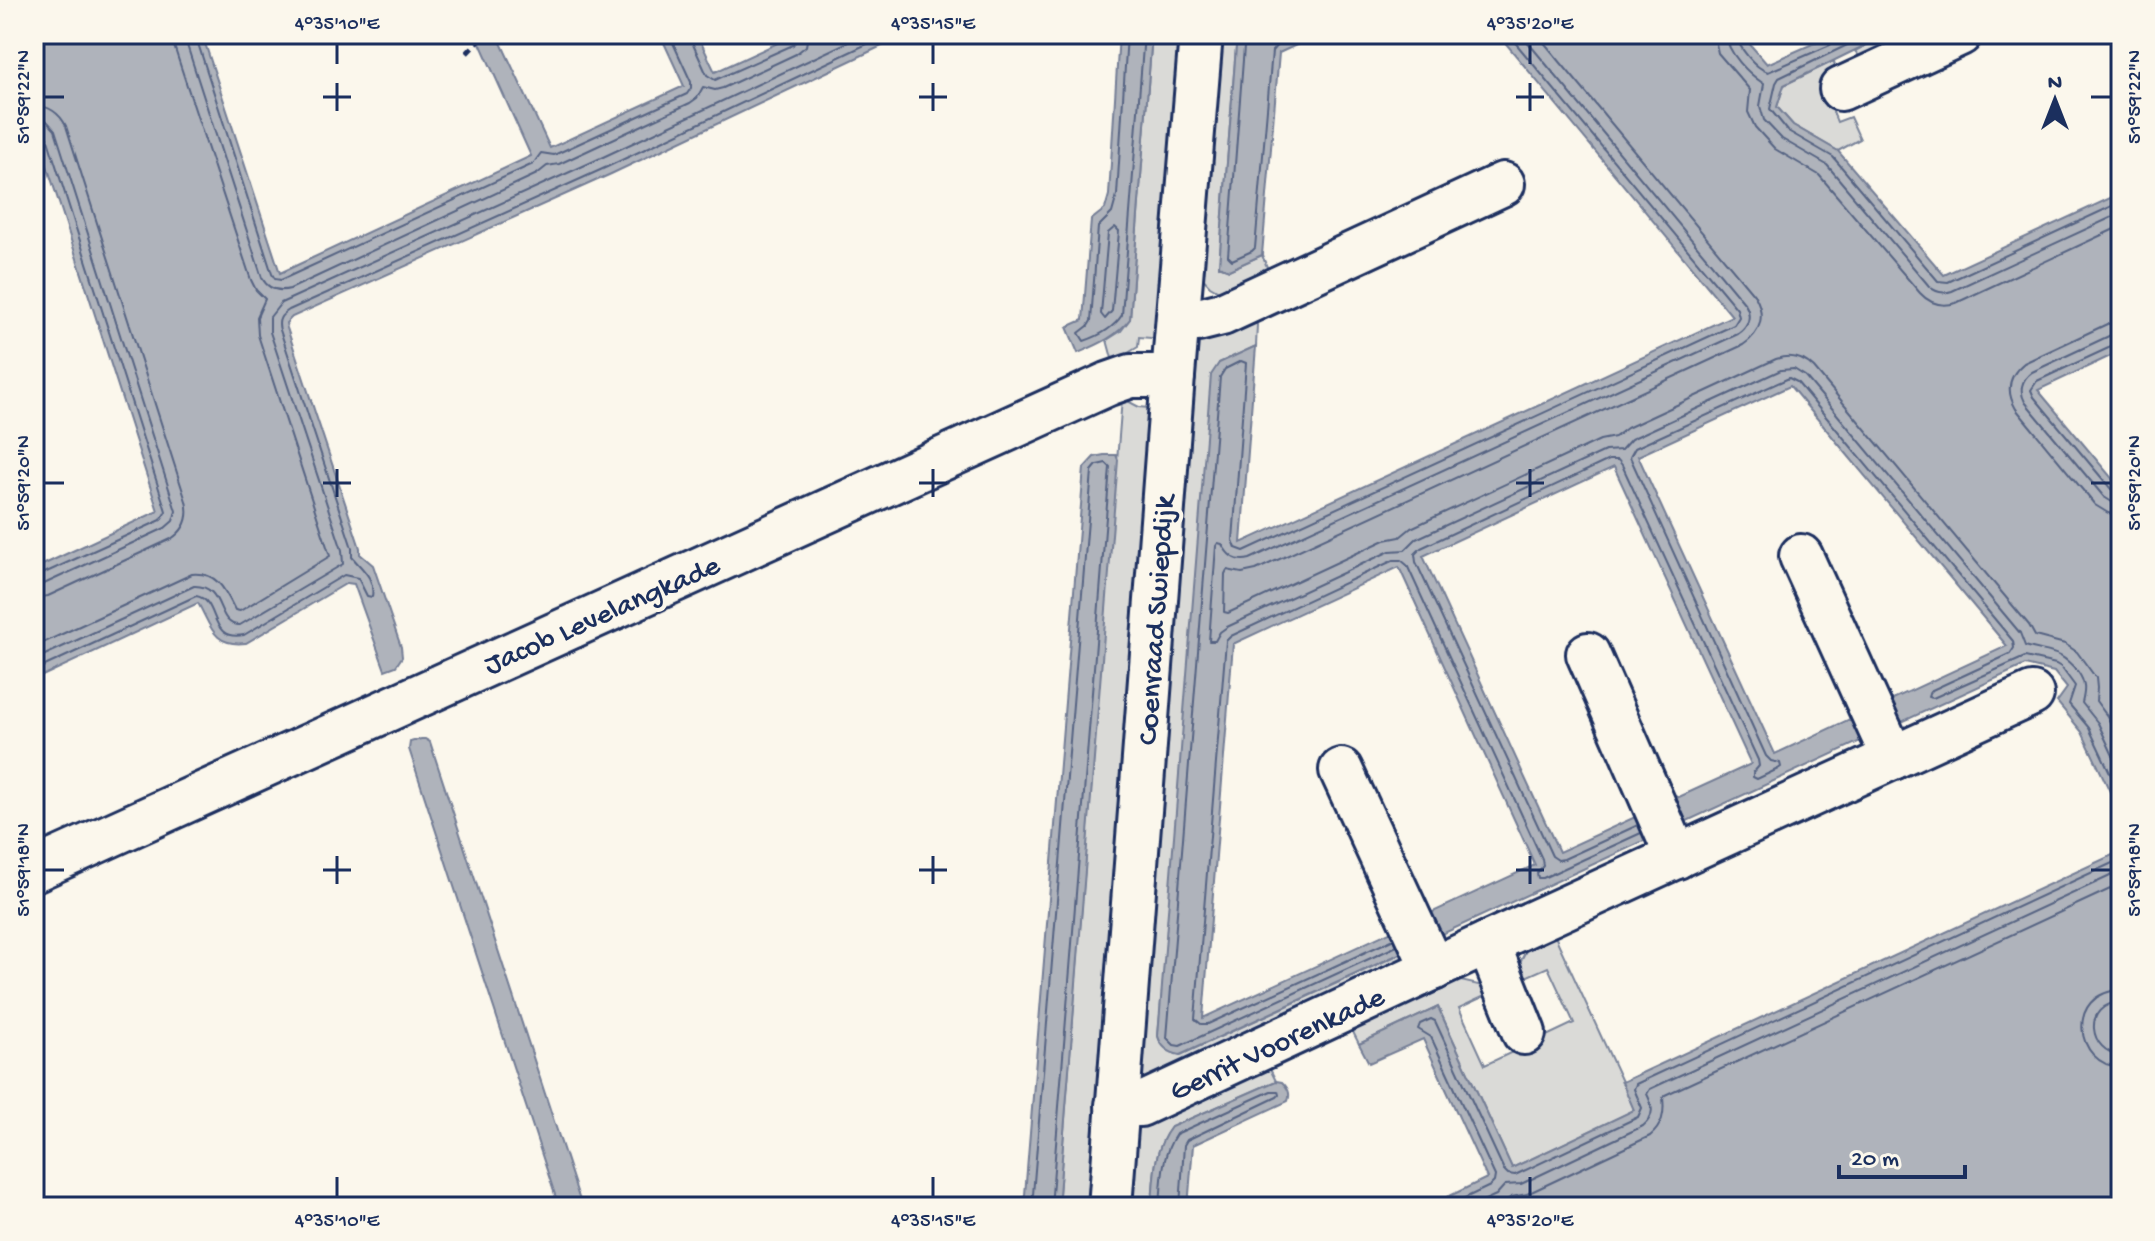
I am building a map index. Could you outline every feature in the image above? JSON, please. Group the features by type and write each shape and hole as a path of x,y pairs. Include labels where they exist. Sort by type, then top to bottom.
{"street":[{"name":"Coenraad Swiepdijk","path":"1110,1207 1201,34"},
{"path":"1841,89 1960,34"},
{"path":"1178,320 1198,320 1222,314 1503,184"},
{"name":"Jacob Levelangkade","path":"34,870 1108,384 1131,376 1173,376"},
{"path":"1801,556 1890,751"},
{"path":"1588,654 1673,849"},
{"name":"Gerrit Voorenkade","path":"1117,1105 1140,1105 1430,962 1488,943 1673,849 1890,751 2032,694"},
{"path":"1341,770 1430,962"},
{"path":"1488,943 1524,1033"}],"path":[{"path":"467,53 485,34"}],"shaded area":[{"path":"1152,34 1188,34 1164,339 1139,337 1138,347 1113,362 1107,340 1121,331 1130,319"},
{"path":"1212,34 1237,34 1219,266 1229,270 1262,255 1272,279 1226,295 1210,286 1197,272"},
{"path":"1888,34 1932,34 1863,61 1855,51"},
{"path":"1834,61 1841,107 1833,112 1837,122 1850,117 1860,139 1838,151 1793,125 1777,107 1784,85"},
{"path":"1251,312 1257,325 1256,346 1219,363 1159,1040 1181,1055 1411,949 1414,967 1152,1084 1142,1081 1133,1070 1194,344 1204,335"},
{"path":"1122,398 1139,407 1159,409 1097,1207 1058,1207"},
{"path":"1534,935 1538,944 1555,936 1635,1110 1512,1168 1438,1007 1359,1044 1349,1024 1448,978 1483,986 1487,995 1459,1008 1485,1065 1574,1023 1548,967 1519,980 1515,972"},
{"path":"1266,1061 1276,1081 1171,1127 1158,1155 1152,1207 1125,1207 1134,1137 1143,1123"}],"water":[{"path":"34,34 202,34 280,273 531,156 476,34 497,34 550,148 684,86 660,34 697,34 715,72 797,34 907,34 611,174 292,317 286,323 360,554 373,565 401,647 402,657 396,666 385,670 354,584 347,583 246,643 226,642 214,633 198,603 34,680 34,569 158,511 34,125"},
{"path":"1119,34 1152,34 1130,319 1113,335 1078,353 1067,327 1083,320 1091,220 1105,209 1109,195"},
{"path":"1237,34 1320,34 1279,53 1262,255 1229,270 1219,266"},
{"path":"1498,34 1741,34 1767,64 1835,34 1888,34 1784,85 1777,107 1793,125 1838,151 1944,275 2121,193 2121,351 2038,390 2121,489 2121,815 2082,732 2057,702 2067,688 2054,672 2025,665 1180,1055 1166,1049 1158,1036 1211,375 1219,363 1256,346 1241,543 1732,316","holes":["1790,386 2007,646 1775,754 1638,456","1614,467 1751,764 1559,852 1423,556","1399,567 1535,865 1203,1018 1233,644"]},
{"path":"1116,455 1118,460 1058,1207 1024,1207 1084,468 1094,457"},
{"path":"421,739 430,742 582,1207 559,1207 409,749 410,742"},
{"path":"2121,851 2121,1018 2111,1023 2121,1044 2121,1207 1427,1207 1487,1178 1423,1039 1369,1063 1359,1044 1438,1007 1512,1168 1634,1110 1622,1082"},
{"path":"1276,1081 1282,1082 1287,1089 1288,1101 1193,1145 1188,1207 1152,1207 1158,1155 1171,1127"}]}
